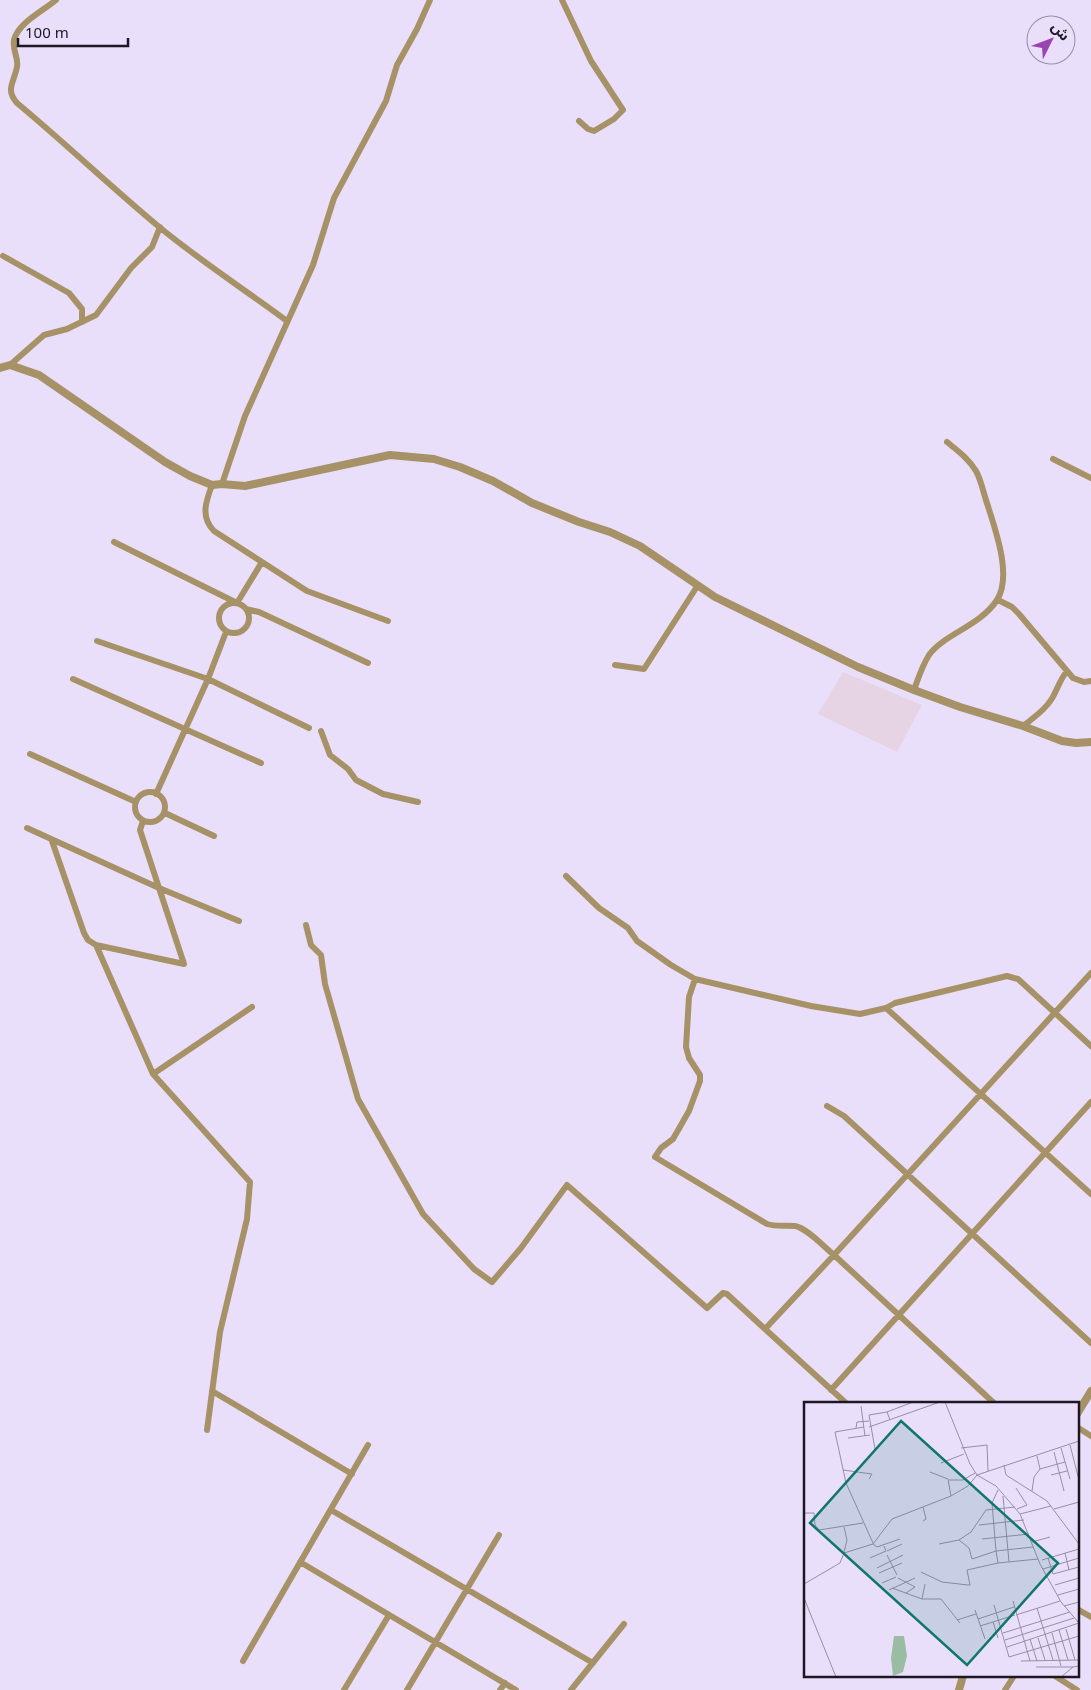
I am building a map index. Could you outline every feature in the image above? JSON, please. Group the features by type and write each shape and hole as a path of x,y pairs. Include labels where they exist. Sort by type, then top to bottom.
{"street":[{"path":"56,0 31,17 14,40 18,63 10,90 11,96 66,144 81,160 160,227 287,321"},
{"path":"222,484 245,416 313,264 334,198 386,101 397,65 430,0"},
{"path":"562,0 591,61 623,110 614,119 594,131 588,129 579,121"},
{"path":"0,368 10,365 44,335 96,316 131,268 152,247 160,227"},
{"path":"2,256 69,293 82,309 82,322"},
{"path":"10,365 39,375 165,462 190,476 212,485 245,486 390,455 434,460 460,467 493,481 532,503 610,532 640,546 716,597 849,663 960,707 1023,726 1062,741 1076,743 1091,742"},
{"path":"914,690 930,654 941,644 972,624 998,600 1001,590 1003,571 1001,548 977,473 966,457 947,442"},
{"path":"1054,459 1091,478"},
{"path":"212,485 206,504 206,516 209,525 214,531 307,591 388,621"},
{"path":"114,542 246,609 258,612 368,662"},
{"path":"237,603 262,562"},
{"path":"615,665 644,669 698,585"},
{"path":"998,600 1012,607 1019,614 1073,678 1084,682 1091,681"},
{"path":"237,603 228,604 220,610 218,620 226,632 236,633 245,628 249,619 246,609"},
{"path":"156,794 208,679 226,632"},
{"path":"97,641 208,679 309,728"},
{"path":"1023,726 1043,710 1051,700 1060,680 1067,671"},
{"path":"73,678 261,763"},
{"path":"321,731 330,755 348,769 356,780 383,794 418,802"},
{"path":"30,754 136,802"},
{"path":"144,793 156,794 165,803 165,814 158,821 143,821 136,814 136,802 144,793"},
{"path":"165,814 214,836"},
{"path":"52,840 88,940 96,945 184,964 140,830 143,821"},
{"path":"27,828 159,888 239,921"},
{"path":"566,876 599,908 628,928 637,941 671,965 695,978 811,1006 860,1014 886,1008 896,1003 1007,976 1018,979 1091,1046"},
{"path":"306,926 312,945 321,955 325,984 358,1099 423,1214 474,1269 492,1282 521,1248 567,1186 707,1308 723,1293 727,1294 845,1402"},
{"path":"96,945 153,1074 250,1182 247,1219 220,1332 207,1430"},
{"path":"765,1329 1091,973"},
{"path":"695,978 689,997 686,1047 689,1058 700,1075 700,1081 690,1111 673,1139 662,1148 655,1158 767,1224 777,1227 797,1226 806,1230 993,1402"},
{"path":"153,1074 252,1007"},
{"path":"886,1008 1091,1194"},
{"path":"831,1390 1091,1102"},
{"path":"828,1106 844,1116 1091,1343"},
{"path":"212,1391 352,1474"},
{"path":"1078,1412 1091,1391"},
{"path":"1078,1429 1091,1436"},
{"path":"243,1661 368,1445"},
{"path":"331,1510 593,1663"},
{"path":"408,1690 499,1535"},
{"path":"300,1562 516,1690"},
{"path":"1078,1610 1091,1617"},
{"path":"344,1690 389,1615"},
{"path":"571,1690 624,1624"},
{"path":"1005,1690 1013,1678"},
{"path":"1058,1678 1077,1690"},
{"path":"500,1690 505,1683"}],"shaded area":[{"path":"843,672 922,705 897,752 818,714"}]}
